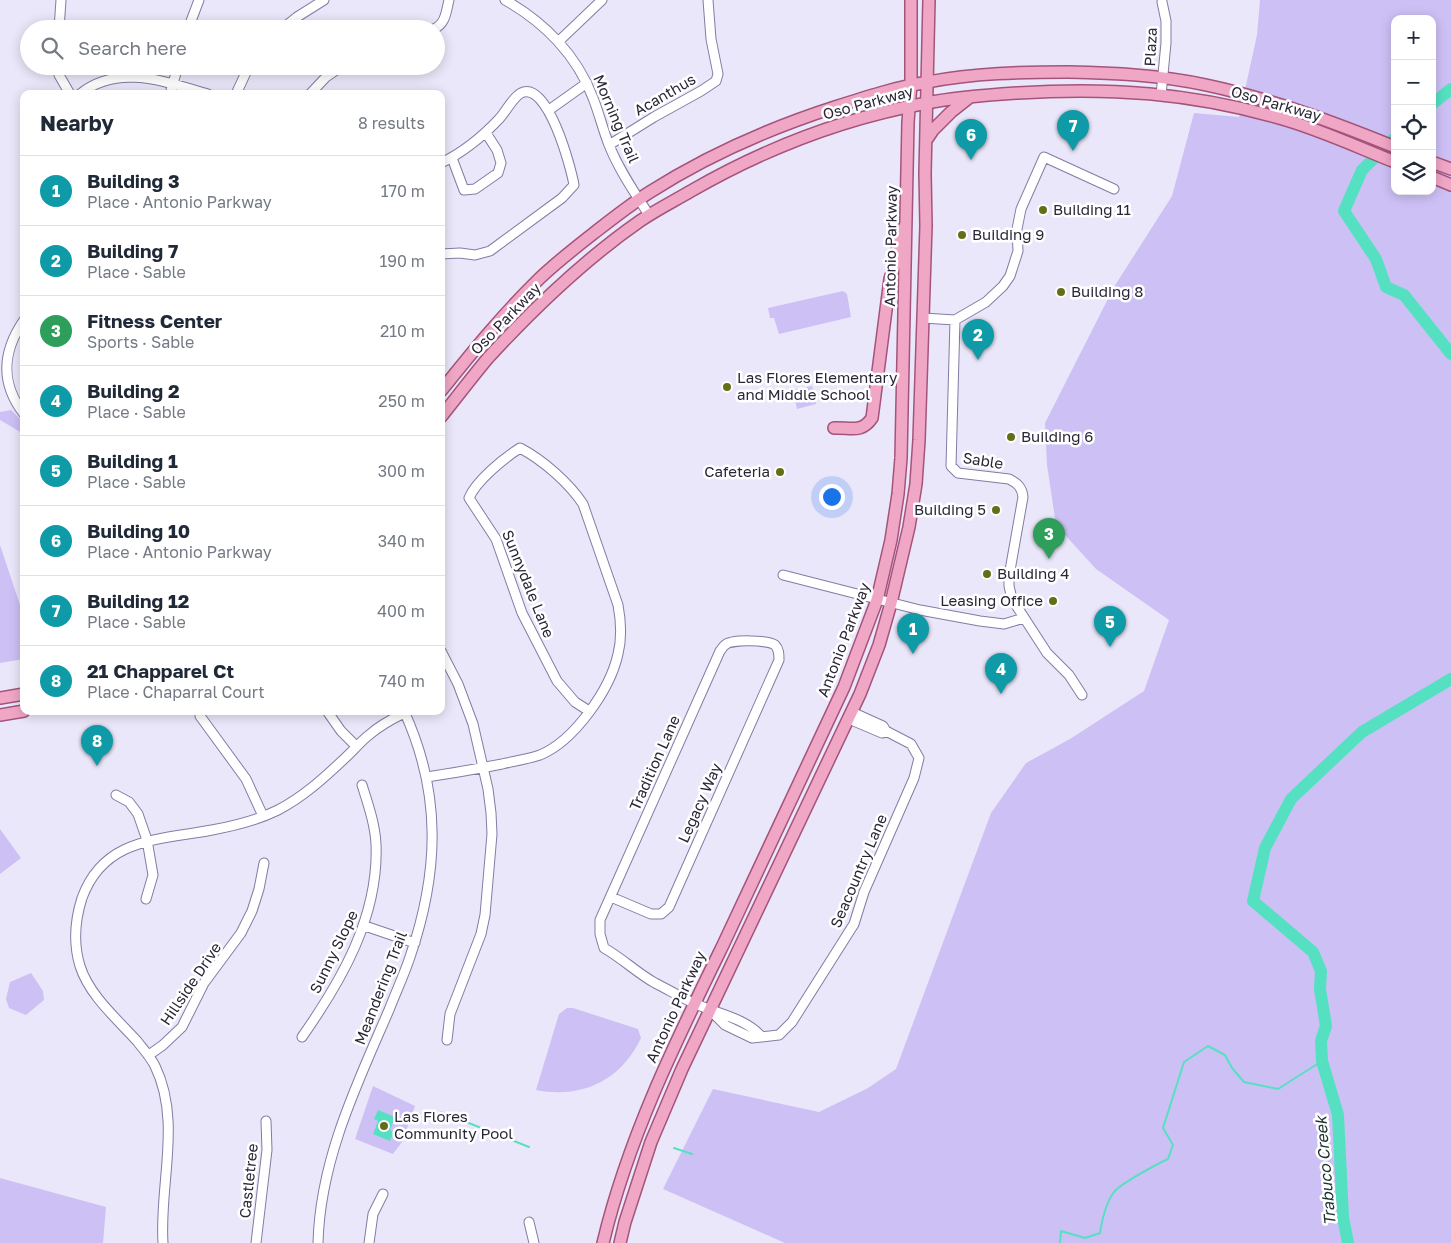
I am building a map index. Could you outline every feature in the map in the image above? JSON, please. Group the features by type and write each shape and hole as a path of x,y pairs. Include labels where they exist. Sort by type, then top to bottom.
{"main road":[{"name":"Antonio Parkway","path":"603,1243 635,1138 665,1066 844,687 877,600 891,540 902,458 908,107 911,85 911,0"},
{"name":"Antonio Parkway","path":"620,1243 651,1142 682,1069 850,715 879,645 892,603 909,528 916,484 919,440 926,226 925,173 929,0"},
{"name":"Oso Parkway","path":"445,386 483,338 542,276 639,199 703,162 768,131 864,98 911,85 963,77 1035,73 1106,73 1163,78 1204,84 1252,96 1320,117 1391,145"},
{"name":"Oso Parkway","path":"445,412 486,360 541,303 596,255 650,215 726,171 766,152 835,126 926,103 970,97 1066,90 1131,91 1204,101 1280,118 1391,160"},
{"path":"927,139 951,112 970,97"},
{"path":"1436,163 1451,169"},
{"path":"1436,179 1451,185"},
{"path":"834,428 856,429 863,427 872,418 890,280 896,264 899,238 907,223"},
{"path":"0,698 20,695"},
{"path":"0,715 20,712"}],"street":[{"path":"60,20 61,0"},
{"path":"191,20 199,0"},
{"path":"293,20 324,0"},
{"path":"444,20 449,0"},
{"name":"Morning Trail","path":"505,0 526,12 559,41 587,83 609,145 650,215"},
{"path":"559,41 602,0"},
{"name":"Acanthus","path":"609,145 716,81 718,74 711,39 708,0"},
{"name":"Plaza","path":"1161,95 1166,43 1166,21 1162,2"},
{"path":"59,75 68,90"},
{"path":"171,90 176,75"},
{"path":"238,90 246,75"},
{"path":"314,90 329,75"},
{"path":"86,90 101,81 136,76 194,90"},
{"path":"549,110 587,83"},
{"path":"445,161 472,145 501,118 520,93 528,92 536,94 549,110 572,173 574,186 562,198 490,251 475,255 445,254"},
{"path":"452,158 464,190 474,189 498,173 502,163 498,150 486,133"},
{"path":"923,318 955,320 986,302 1003,286 1010,276 1018,251 1017,230 1021,208 1044,156 1114,189"},
{"name":"Sable","path":"955,320 951,466 958,473 1009,479 1015,482 1022,491 1022,507 1009,576 1012,599 1047,653 1069,675 1082,695"},
{"path":"20,326 14,336 6,368 7,386 20,409"},
{"name":"Sunnydale Lane","path":"520,448 534,455 575,492 584,504 618,605 620,620 618,654 607,684 588,711 575,702 557,681 522,613 496,539 469,498 473,489 520,448"},
{"path":"783,575 877,600 980,622 1004,624 1024,618"},
{"name":"Tradition Lane","path":"604,948 600,934 600,920 725,645 732,642 766,642 774,644 778,650"},
{"name":"Legacy Way","path":"611,897 651,914 661,914 669,908 779,660 778,650"},
{"path":"445,659 466,703 473,724 491,813 492,834 485,915 481,934 450,1014 447,1040"},
{"path":"427,778 530,758 546,751 567,736 588,711"},
{"path":"330,715 356,746"},
{"path":"163,1243 163,1211 168,1150 166,1102 163,1086 149,1055 103,1003 87,982 80,967 75,931 78,910 84,893 102,866 127,848 147,840 213,830 263,816 294,800 318,783 369,734 399,715"},
{"name":"Meandering Trail","path":"318,1243 324,1195 337,1138 410,959 430,883 432,832 427,778 416,740 405,715"},
{"name":"Seacountry Lane","path":"604,948 617,955 654,983 710,1010 725,1025 752,1038 779,1035 792,1022 854,924 864,892 914,778 918,758 911,744 886,731 882,733 850,715"},
{"path":"200,716 246,779 263,816"},
{"name":"Sunny Slope","path":"302,1038 328,997 365,926 372,898 376,873 376,844 372,818 362,785"},
{"path":"116,795 130,802 138,814 147,840 153,875 146,899"},
{"name":"Hillside Drive","path":"149,1055 182,1027 204,983 241,933 252,912 264,863"},
{"path":"365,926 415,943"},
{"name":"Castletree","path":"256,1243 267,1150 266,1121"},
{"path":"369,1243 373,1214 383,1194"},
{"path":"529,1222 534,1243"}],"shaded area":[{"path":"1260,0 1451,0 1451,1243 785,1243 663,1189 713,1089 819,1112 868,1088 896,1069 991,813 1026,763 1070,739 1144,691 1169,620 1096,569 1056,525 1047,465 1045,423 1114,287 1172,196 1194,113 1239,117 1257,35"},
{"path":"843,291 847,294 851,317 779,334 774,318 770,318 768,308"},
{"path":"812,386 816,404 797,409 793,390"},
{"path":"11,410 20,419 20,432 0,420 0,412"},
{"path":"0,545 20,605 20,660 0,663"},
{"path":"0,829 21,858 0,874"},
{"path":"31,973 43,991 44,1000 26,1015 9,1008 6,999 10,982"},
{"path":"567,1008 573,1008 638,1029 641,1038 633,1053 622,1066 598,1084 569,1092 536,1090 559,1014"},
{"path":"373,1086 415,1106 402,1142 393,1154 355,1139"},
{"name":"Las Flores Community Pool","path":"378,1110 395,1117 390,1130 394,1132 390,1141 373,1134 378,1121 374,1119"},
{"path":"0,1178 106,1207 103,1243 0,1243"}],"waterway":[{"name":"Trabuco Creek","path":"1436,101 1451,89"},
{"name":"Trabuco Creek","path":"1391,142 1362,170 1344,211 1376,259 1386,287 1404,295 1451,354"},
{"name":"Trabuco Creek","path":"1348,1243 1343,1217 1338,1115 1322,1061 1321,1041 1326,1026 1320,989 1321,971 1313,952 1253,901 1265,848 1291,799 1362,732 1451,679"},
{"path":"1060,1243 1061,1231 1085,1238 1100,1233 1106,1207 1114,1192 1131,1179 1168,1159 1173,1145 1163,1128 1184,1062 1208,1046 1225,1055 1232,1068 1244,1082 1278,1089 1322,1061"},
{"path":"441,1112 529,1147"},
{"path":"674,1148 692,1154"}],"place":[{"name":"Building 12","path":"1073,151"},
{"name":"Building 10","path":"971,160"},
{"name":"Building 11","path":"1043,210"},
{"name":"Building 9","path":"962,235"},
{"name":"Building 8","path":"1061,292"},
{"name":"Building 7","path":"978,360"},
{"name":"Las Flores Elementary and Middle School","path":"727,387"},
{"name":"Building 6","path":"1011,437"},
{"name":"Cafeteria","path":"780,472"},
{"name":"Building 5","path":"996,510"},
{"name":"Fitness Center","path":"1049,559"},
{"name":"Building 4","path":"987,574"},
{"name":"Leasing Office","path":"1053,601"},
{"name":"Building 1","path":"1110,647"},
{"name":"Building 3","path":"913,654"},
{"name":"Building 2","path":"1001,694"},
{"name":"21 Chapparel Ct","path":"97,766"},
{"name":"Las Flores Community Pool","path":"384,1126"}]}
